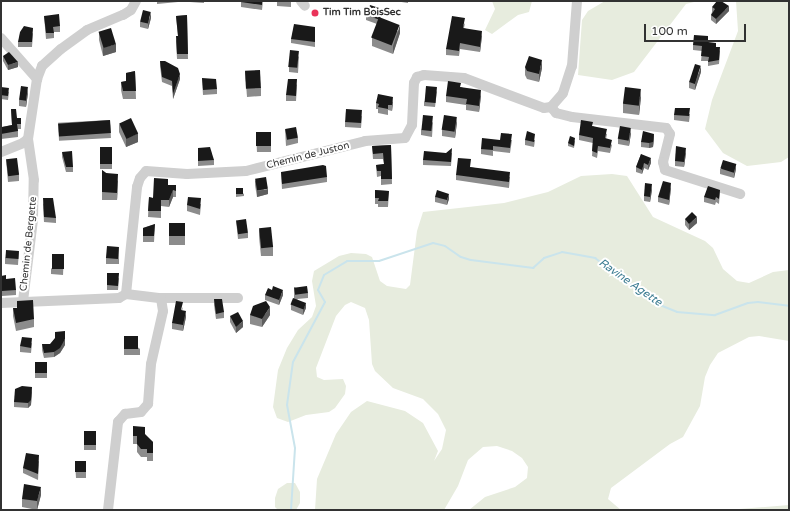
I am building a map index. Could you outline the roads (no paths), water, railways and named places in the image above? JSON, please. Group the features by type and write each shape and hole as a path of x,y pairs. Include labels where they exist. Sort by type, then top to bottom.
{"street":[{"name":"Chemin de Bergette","path":"23,302 34,188 28,139 37,79 42,66 61,49 87,30 131,10 136,1"},
{"path":"577,1 572,66 563,93 551,107 556,113 572,117 666,128 670,134 663,162 665,170 740,194"},
{"path":"1,38 37,79"},
{"name":"Chemin de Juston","path":"126,294 137,187 140,178 146,172 187,174 246,171 365,141 405,138 412,125 414,83 417,77 424,75 464,78 544,108 551,107"},
{"path":"1,152 28,139"},
{"path":"1,303 119,298 126,294 161,298 238,298"},
{"path":"108,510 118,422 125,414 141,412 148,404 151,364 163,310 161,298"}],"waterway":[{"name":"Ravine Agette","path":"291,510 295,448 287,405 293,362 325,302 318,290 324,275 347,261 379,261 433,243 445,246 461,257 471,260 533,268 544,258 562,252 595,258 655,303 677,312 715,315 748,303 758,302 789,306"}],"place":[{"name":"Tim Tim BoisSec","path":"315,13"}]}
